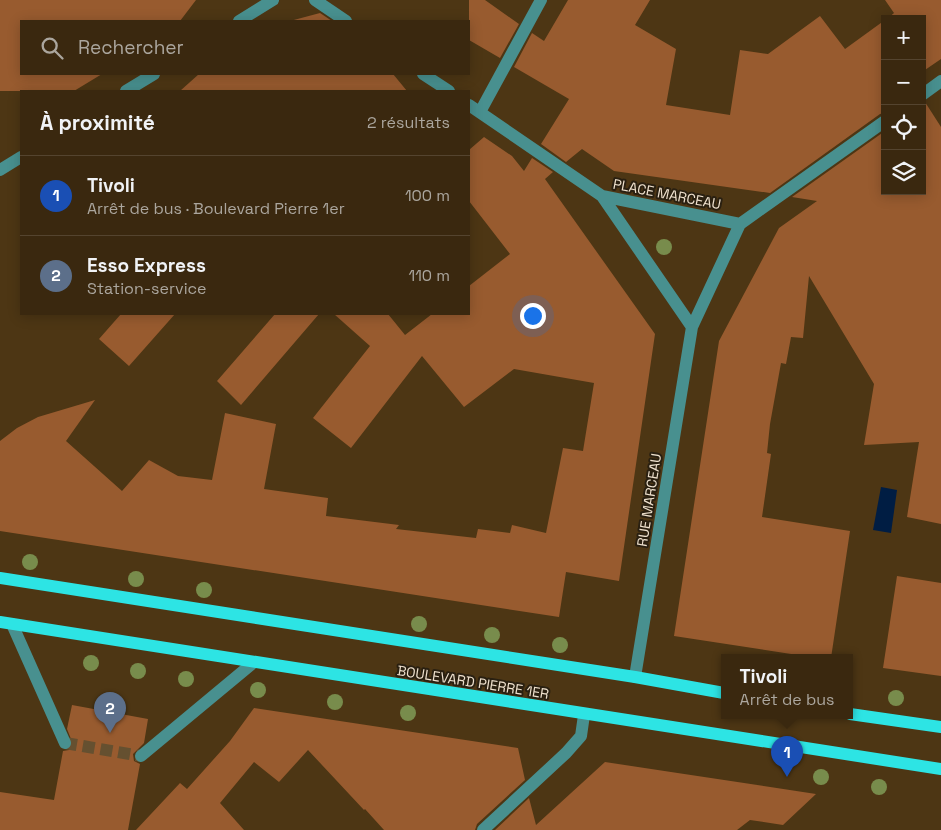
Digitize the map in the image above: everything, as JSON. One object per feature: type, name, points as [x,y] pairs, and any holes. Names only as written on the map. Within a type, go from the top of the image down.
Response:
[{"type":"main road","points":[[0,578],[635,677],[721,692]]},
{"type":"main road","name":"BOULEVARD PIERRE 1ER","points":[[6,623],[584,715],[941,769]]},
{"type":"main road","points":[[853,714],[941,727]]},
{"type":"street","points":[[241,20],[273,0]]},
{"type":"street","points":[[315,0],[345,20]]},
{"type":"street","points":[[541,0],[474,109],[602,196]]},
{"type":"street","points":[[128,90],[152,75]]},
{"type":"street","points":[[425,75],[447,90]]},
{"type":"street","points":[[926,92],[941,82]]},
{"type":"street","points":[[692,327],[740,224],[881,124]]},
{"type":"street","points":[[0,170],[20,158]]},
{"type":"street","name":"PLACE MARCEAU","points":[[602,196],[740,224]]},
{"type":"street","name":"PLACE MARCEAU","points":[[602,196],[692,327]]},
{"type":"street","name":"RUE MARCEAU","points":[[635,677],[692,327]]},
{"type":"street","points":[[6,623],[65,743]]},
{"type":"street","points":[[141,756],[254,662]]},
{"type":"street","points":[[483,830],[566,753],[581,736],[584,715]]},
{"type":"water","points":[[881,487],[897,490],[891,533],[873,530]]},
{"type":"building","points":[[0,0],[196,0],[181,20],[20,20],[20,75],[100,75],[76,90],[0,91]]},
{"type":"building","points":[[469,0],[485,0],[519,24],[500,58],[470,41]]},
{"type":"building","points":[[568,0],[650,0],[635,25],[676,49],[666,105],[730,115],[740,50],[768,54],[820,16],[845,49],[881,23],[881,114],[770,193],[614,171],[582,149],[566,162],[541,144],[569,99],[514,67],[532,33],[544,41]]},
{"type":"building","points":[[885,0],[941,0],[941,59],[926,69],[926,15],[892,15],[894,13]]},
{"type":"building","points":[[320,13],[330,20],[294,20]]},
{"type":"building","points":[[198,75],[394,75],[406,90],[181,90]]},
{"type":"building","points":[[926,104],[941,127],[941,524],[907,517],[919,442],[864,445],[874,384],[809,276],[803,338],[791,337],[786,364],[781,363],[770,424],[767,453],[771,454],[762,517],[850,531],[832,654],[791,654],[674,636],[719,341],[779,228],[817,201],[792,197],[881,134],[881,195],[926,195]]},
{"type":"building","points":[[484,137],[512,156],[524,171],[532,158],[553,172],[545,179],[655,334],[619,581],[566,572],[559,617],[0,531],[0,441],[17,428],[38,417],[95,400],[66,441],[122,491],[149,460],[178,476],[212,480],[225,413],[276,424],[264,489],[328,498],[326,516],[399,525],[396,529],[476,538],[478,529],[510,533],[512,525],[546,533],[563,448],[583,451],[594,383],[514,369],[464,407],[422,356],[351,448],[313,418],[370,346],[335,315],[389,315],[405,335],[431,315],[470,315],[470,285],[510,254],[470,202],[470,149]]},
{"type":"building","points":[[120,315],[174,315],[129,366],[99,339]]},
{"type":"building","points":[[274,315],[318,315],[241,405],[217,381]]},
{"type":"building","points":[[897,576],[941,583],[941,676],[883,668]]},
{"type":"building","points":[[72,705],[148,719],[144,743],[133,754],[134,761],[140,764],[128,830],[0,830],[0,792],[54,800],[63,751],[69,750],[73,744],[67,729]]},
{"type":"building","points":[[254,708],[518,748],[525,780],[477,824],[475,830],[384,830],[308,750],[279,782],[254,762],[220,803],[244,830],[136,830],[180,783],[187,789],[230,741]]},
{"type":"building","points":[[605,762],[816,794],[783,825],[750,820],[737,830],[495,830],[529,798],[536,825]]},
{"type":"tunnel","points":[[65,743],[141,756]]},
{"type":"place","name":"Esso Express","points":[[110,733]]},
{"type":"place","name":"Tivoli","points":[[787,777]]}]
